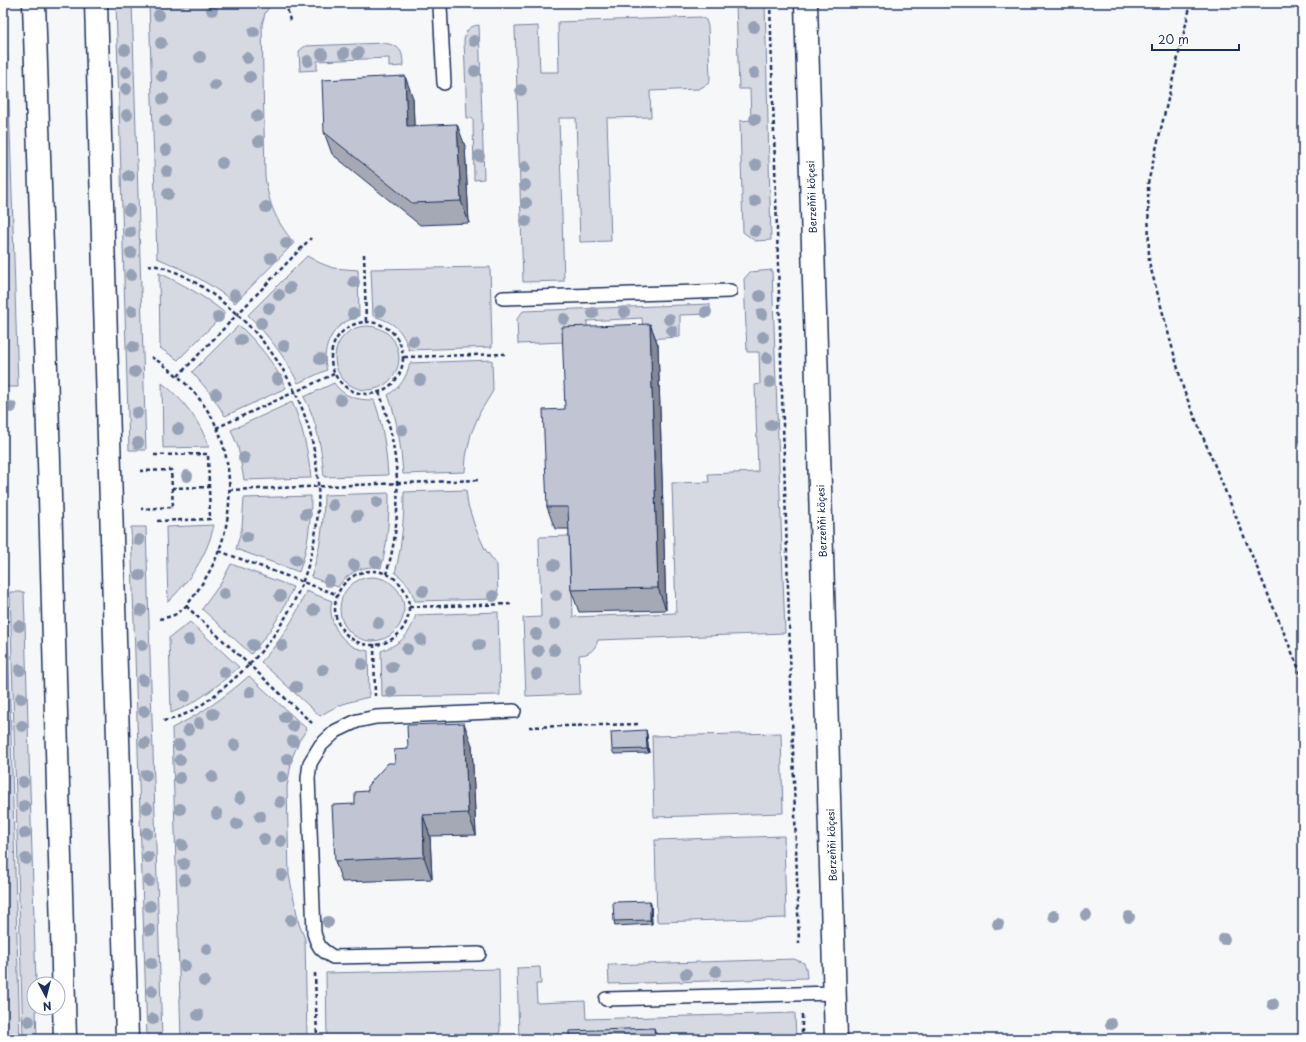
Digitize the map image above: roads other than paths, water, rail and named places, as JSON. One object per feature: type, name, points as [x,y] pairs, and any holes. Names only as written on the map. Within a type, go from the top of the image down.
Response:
[{"type":"main road","points":[[34,3],[49,461],[65,1039]]},
{"type":"main road","points":[[96,3],[128,1039]]},
{"type":"main road","name":"Berzeňňi köçesi","points":[[806,3],[836,1039]]},
{"type":"lane","points":[[440,6],[444,83]]},
{"type":"lane","points":[[503,298],[730,291]]},
{"type":"lane","points":[[479,954],[334,957],[321,949],[317,944],[314,933],[308,778],[310,763],[321,745],[328,738],[336,731],[357,721],[376,717],[514,711]]},
{"type":"lane","points":[[606,999],[835,993]]}]
